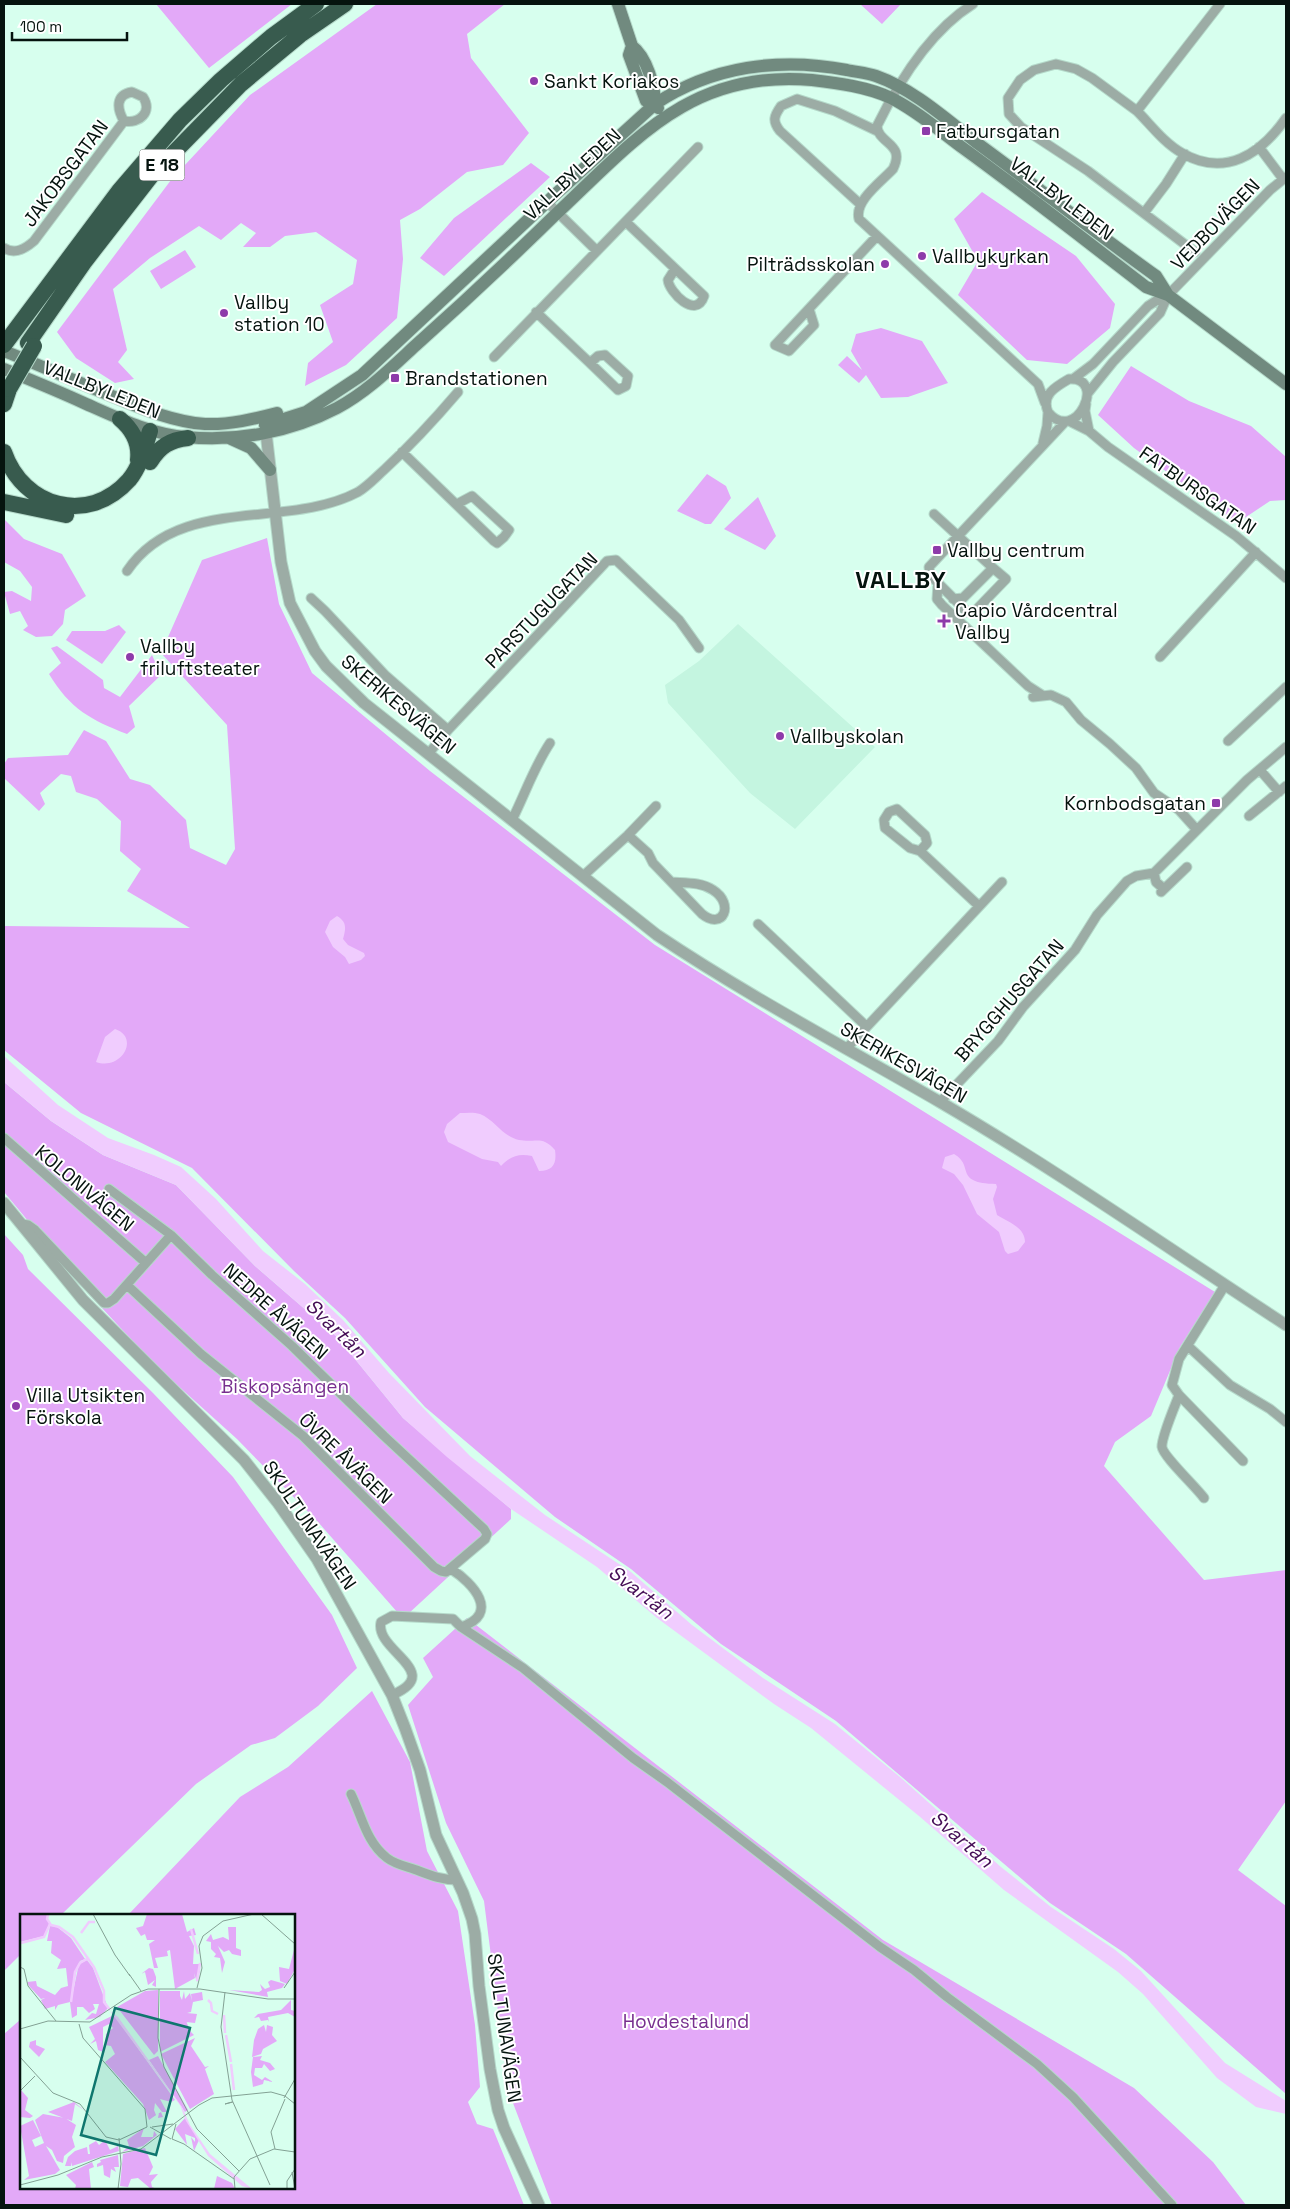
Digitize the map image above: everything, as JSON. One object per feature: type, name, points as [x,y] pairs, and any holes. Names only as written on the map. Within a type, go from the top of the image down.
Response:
[{"type":"highway","name":"E 18","points":[[7,340],[125,183],[180,120],[235,67],[316,4]]},
{"type":"highway","name":"E 18","points":[[5,390],[42,324],[84,262],[151,176],[241,84],[300,35],[345,4]]},
{"type":"highway","points":[[4,502],[70,516],[96,513],[114,505],[134,489],[146,472],[133,432],[120,419]]},
{"type":"highway","points":[[144,463],[155,430]]},
{"type":"highway","points":[[4,452],[10,467],[29,491],[54,503],[67,505],[92,503],[116,492],[144,463],[168,443],[188,438]]},
{"type":"main road","points":[[618,4],[632,46],[638,51],[651,82],[655,94],[655,104],[664,117]]},
{"type":"main road","points":[[632,46],[629,55],[646,101],[655,104]]},
{"type":"main road","name":"VALLBYLEDEN","points":[[4,369],[120,419],[188,438],[225,437],[264,425],[325,398],[362,375],[655,104],[676,92],[715,75],[765,64],[810,64],[832,67],[876,76],[899,88],[940,115],[1156,276],[1168,295]]},
{"type":"main road","name":"VALLBYLEDEN","points":[[4,351],[165,416],[204,424],[237,422],[264,425],[284,430],[337,408],[371,385],[630,144],[664,117],[683,105],[714,92],[759,81],[779,79],[838,83],[891,98],[993,170],[1146,287],[1168,295],[1286,384]]},
{"type":"main road","points":[[651,82],[661,89],[676,92]]},
{"type":"main road","points":[[145,409],[155,430],[162,424],[210,429],[234,426],[237,422]]},
{"type":"main road","points":[[225,437],[251,448],[270,470]]},
{"type":"street","points":[[877,131],[876,126],[891,98],[911,68],[942,29],[973,4]]},
{"type":"street","points":[[1137,110],[1220,4]]},
{"type":"street","points":[[1195,252],[1088,171],[1021,127],[1009,114],[1008,98],[1020,80],[1034,70],[1056,64],[1076,69],[1137,110],[1161,136],[1185,154],[1209,164],[1231,163],[1246,157],[1278,130],[1286,118]]},
{"type":"street","points":[[860,204],[774,124],[774,119],[781,106],[797,99],[835,111],[877,131],[894,149],[897,157],[896,164],[860,204],[857,211],[859,219],[1038,384],[1048,412],[1043,444]]},
{"type":"street","name":"JAKOBSGATAN","points":[[4,248],[15,252],[34,241],[124,121]]},
{"type":"street","points":[[494,357],[698,147]]},
{"type":"street","points":[[1259,147],[1285,178]]},
{"type":"street","points":[[1144,213],[1166,184],[1185,154]]},
{"type":"street","name":"VEDBOVÄGEN","points":[[1168,295],[1285,178]]},
{"type":"street","points":[[547,202],[597,250]]},
{"type":"street","points":[[626,222],[675,269]]},
{"type":"street","points":[[809,309],[814,325],[798,344],[789,351],[775,346],[781,338],[877,236]]},
{"type":"street","points":[[1045,403],[1049,393],[1061,384],[1073,379],[1100,358],[1148,306],[1168,295]]},
{"type":"street","points":[[934,514],[958,535],[993,568],[1006,579],[976,610],[967,612],[930,575],[929,567],[958,535],[1043,444],[1080,412],[1088,396],[1114,362],[1160,313],[1168,295]]},
{"type":"street","points":[[536,312],[590,363]]},
{"type":"street","points":[[1073,379],[1085,385],[1088,396],[1085,412],[1089,431]]},
{"type":"street","points":[[1038,384],[1061,384]]},
{"type":"street","points":[[127,571],[138,555],[157,541],[196,523],[309,507],[346,497],[360,491],[402,452],[458,392]]},
{"type":"street","points":[[1048,412],[1056,421],[1067,422]]},
{"type":"street","name":"FATBURSGATAN","points":[[1067,422],[1089,431],[1108,447],[1256,552],[1286,578]]},
{"type":"street","name":"SKERIKESVÄGEN","points":[[264,425],[281,562],[290,603],[315,651],[326,666],[364,703],[657,935],[691,958],[940,1102],[1286,1325]]},
{"type":"street","points":[[402,452],[494,541],[497,543],[504,538],[509,530],[472,496],[457,504]]},
{"type":"street","points":[[1160,657],[1256,552]]},
{"type":"street","name":"PARSTUGUGATAN","points":[[428,753],[607,561],[616,560],[679,620],[699,648]]},
{"type":"street","points":[[953,599],[963,598],[993,568]]},
{"type":"street","points":[[938,583],[937,598],[942,605],[1038,696],[1051,695],[1066,702],[1080,720],[1136,768],[1154,793],[1179,810],[1197,830]]},
{"type":"street","points":[[311,598],[386,676],[448,730]]},
{"type":"street","points":[[1228,741],[1286,687]]},
{"type":"street","points":[[512,820],[529,786],[536,763],[550,743]]},
{"type":"street","points":[[1187,867],[1162,890],[1156,882],[1154,873],[1286,747]]},
{"type":"street","points":[[1249,816],[1282,789],[1260,770]]},
{"type":"street","points":[[583,876],[628,835],[656,806]]},
{"type":"street","points":[[920,851],[927,843],[925,835],[897,809],[889,812],[884,820],[885,828],[910,848],[920,851],[979,906]]},
{"type":"street","points":[[628,835],[648,853],[653,863],[672,882],[708,918],[716,919],[724,914],[726,909],[725,903],[713,890],[699,884],[672,882]]},
{"type":"street","name":"BRYGGHUSGATAN","points":[[940,1102],[998,1041],[1023,1007],[1075,950],[1097,915],[1127,881],[1136,876],[1154,873]]},
{"type":"street","points":[[846,1049],[1002,882]]},
{"type":"street","points":[[758,924],[866,1026]]},
{"type":"street","name":"KOLONIVÄGEN","points":[[4,1138],[146,1262]]},
{"type":"street","name":"NEDRE ÅVÄGEN","points":[[108,1189],[172,1236],[212,1275],[292,1346],[384,1436],[484,1529],[487,1534],[485,1539],[451,1569]]},
{"type":"street","name":"SKULTUNAVÄGEN","points":[[4,1203],[37,1246],[83,1300],[244,1460],[259,1478],[317,1559],[392,1695],[418,1763],[436,1835],[468,1904],[475,1934],[479,1986],[490,2069],[498,2110],[504,2128],[539,2205]]},
{"type":"street","points":[[22,1224],[28,1225],[35,1230],[104,1303],[114,1299],[146,1262],[172,1236]]},
{"type":"street","name":"ÖVRE ÅVÄGEN","points":[[127,1285],[201,1354],[303,1436],[434,1567],[441,1571],[451,1569],[469,1581],[476,1590],[480,1607],[478,1619],[474,1623],[461,1627]]},
{"type":"street","points":[[1225,1286],[1179,1359],[1172,1385],[1179,1395],[1243,1462]]},
{"type":"street","points":[[1188,1346],[1230,1385],[1270,1409],[1286,1422]]},
{"type":"street","points":[[1179,1395],[1162,1450],[1192,1482],[1204,1498]]},
{"type":"street","points":[[392,1695],[410,1684],[412,1674],[406,1663],[380,1632],[381,1622],[384,1618],[392,1616],[452,1619],[523,1668],[633,1758],[667,1782],[880,1947],[914,1970],[1037,2064],[1073,2097],[1172,2205]]},
{"type":"street","points":[[351,1794],[368,1834],[386,1858],[437,1878],[457,1880]]},
{"type":"shaded area","name":"Vallbyskolan","points":[[738,624],[875,747],[795,829],[750,793],[668,703],[665,685],[699,661]]},
{"type":"green space","points":[[156,4],[292,4],[209,68]]},
{"type":"green space","points":[[377,4],[505,4],[467,34],[471,58],[529,133],[503,165],[467,172],[420,209],[400,220],[403,259],[397,318],[346,365],[305,386],[308,363],[333,342],[320,305],[353,284],[357,260],[316,232],[285,236],[270,247],[243,247],[256,233],[241,223],[221,240],[199,226],[150,258],[113,289],[127,350],[118,362],[134,379],[115,383],[76,358],[57,332],[171,180],[250,95]]},
{"type":"green space","points":[[860,4],[901,4],[882,24]]},
{"type":"green space","points":[[531,163],[550,177],[444,276],[420,258],[454,218]]},
{"type":"green space","points":[[982,192],[1076,256],[1115,304],[1110,328],[1067,364],[1027,360],[958,295],[978,261],[954,219]]},
{"type":"green space","points":[[185,250],[196,267],[161,289],[150,271]]},
{"type":"green space","points":[[881,328],[922,341],[948,383],[908,397],[881,398],[866,375],[859,383],[838,365],[847,356],[862,370],[851,351],[856,334]]},
{"type":"green space","points":[[1131,366],[1189,401],[1251,426],[1286,457],[1286,500],[1270,501],[1237,523],[1134,448],[1098,415]]},
{"type":"green space","points":[[707,474],[726,486],[731,498],[711,524],[705,524],[677,511]]},
{"type":"green space","points":[[758,497],[776,536],[765,550],[724,529]]},
{"type":"green space","points":[[4,519],[24,539],[62,554],[86,596],[65,610],[63,624],[52,636],[36,637],[23,630],[28,626],[20,611],[10,614],[4,592],[12,591],[31,601],[32,587],[20,571],[4,562]]},
{"type":"green space","points":[[267,538],[279,604],[312,673],[430,771],[655,945],[1215,1292],[1180,1347],[1151,1416],[1115,1442],[1104,1466],[1204,1580],[1286,1570],[1286,1801],[1238,1870],[1286,1906],[1286,2094],[1126,1954],[1050,1903],[836,1721],[721,1644],[631,1569],[555,1517],[425,1407],[345,1318],[294,1271],[192,1168],[81,1113],[4,1050],[4,926],[190,928],[127,891],[141,869],[120,851],[121,821],[97,799],[76,792],[71,776],[61,774],[40,793],[45,804],[39,811],[4,778],[4,764],[8,758],[68,755],[84,730],[106,741],[130,779],[150,785],[186,820],[190,848],[226,865],[235,849],[227,725],[161,653],[202,560]]},
{"type":"green space","points":[[119,625],[126,632],[102,664],[66,640],[72,631],[105,631]]},
{"type":"green space","points":[[57,646],[103,680],[104,688],[120,697],[152,655],[161,675],[129,706],[135,727],[127,734],[103,724],[73,705],[49,674],[61,663],[51,648]]},
{"type":"green space","name":"Biskopsängen","points":[[4,1082],[51,1121],[103,1155],[176,1185],[255,1266],[337,1337],[403,1418],[511,1509],[511,1519],[408,1614],[398,1613],[318,1522],[237,1439],[155,1365],[62,1265],[4,1192]]},
{"type":"green space","points":[[4,1234],[23,1255],[28,1269],[153,1393],[233,1477],[332,1615],[357,1668],[318,1706],[275,1738],[251,1745],[196,1784],[62,1914],[20,1914],[20,1955],[4,1971]]},
{"type":"green space","name":"Hovdestalund","points":[[467,1618],[883,1940],[1134,2088],[1213,2162],[1246,2205],[552,2205],[508,2090],[484,1901],[446,1823],[408,1705],[433,1677],[423,1658]]},
{"type":"green space","points":[[372,1691],[410,1762],[427,1851],[458,1911],[475,2025],[480,2087],[468,2102],[477,2124],[493,2129],[524,2205],[4,2205],[4,2034],[20,2020],[20,2189],[295,2189],[295,1914],[129,1914],[240,1797],[288,1767]]},
{"type":"water","points":[[337,916],[343,921],[345,926],[343,939],[348,945],[364,953],[365,956],[361,960],[349,964],[345,957],[333,947],[325,932],[330,921]]},
{"type":"water","points":[[115,1029],[122,1033],[126,1039],[125,1052],[113,1062],[96,1062],[105,1037]]},
{"type":"water","name":"Svartån","points":[[4,1056],[58,1105],[108,1138],[181,1167],[216,1199],[263,1251],[305,1284],[343,1320],[389,1373],[470,1456],[545,1515],[631,1572],[692,1625],[763,1678],[835,1724],[900,1777],[1001,1867],[1051,1907],[1114,1949],[1141,1971],[1225,2063],[1286,2101],[1286,2114],[1256,2107],[1217,2078],[1143,1994],[1118,1972],[1004,1890],[919,1816],[811,1728],[774,1704],[657,1618],[597,1567],[511,1509],[447,1457],[403,1418],[337,1337],[255,1266],[176,1185],[103,1155],[51,1121],[4,1082]]},
{"type":"water","points":[[460,1113],[480,1114],[513,1138],[525,1141],[539,1140],[550,1145],[555,1150],[555,1163],[548,1170],[539,1171],[532,1156],[523,1155],[511,1158],[501,1166],[498,1162],[482,1159],[448,1142],[444,1132],[447,1124]]},
{"type":"water","points":[[954,1154],[960,1159],[969,1177],[974,1181],[996,1184],[997,1187],[993,1199],[997,1215],[1019,1229],[1024,1237],[1025,1242],[1018,1251],[1008,1254],[1005,1251],[999,1232],[977,1214],[963,1185],[954,1174],[942,1168],[945,1157]]},
{"type":"place","name":"Sankt Koriakos","points":[[534,81]]},
{"type":"place","name":"Fatbursgatan","points":[[926,131]]},
{"type":"place","name":"Vallbykyrkan","points":[[922,256]]},
{"type":"place","name":"Pilträdsskolan","points":[[885,264]]},
{"type":"place","name":"Vallby station 10","points":[[224,313]]},
{"type":"place","name":"Brandstationen","points":[[395,378]]},
{"type":"place","name":"Vallby centrum","points":[[937,550]]},
{"type":"place","name":"Capio Vårdcentral Vallby","points":[[944,621]]},
{"type":"place","name":"Vallby friluftsteater","points":[[130,657]]},
{"type":"place","name":"Vallbyskolan","points":[[780,736]]},
{"type":"place","name":"Kornbodsgatan","points":[[1216,803]]},
{"type":"place","name":"Villa Utsikten Förskola","points":[[16,1406]]},
{"type":"district","name":"VALLBY","points":[[901,580]]}]
